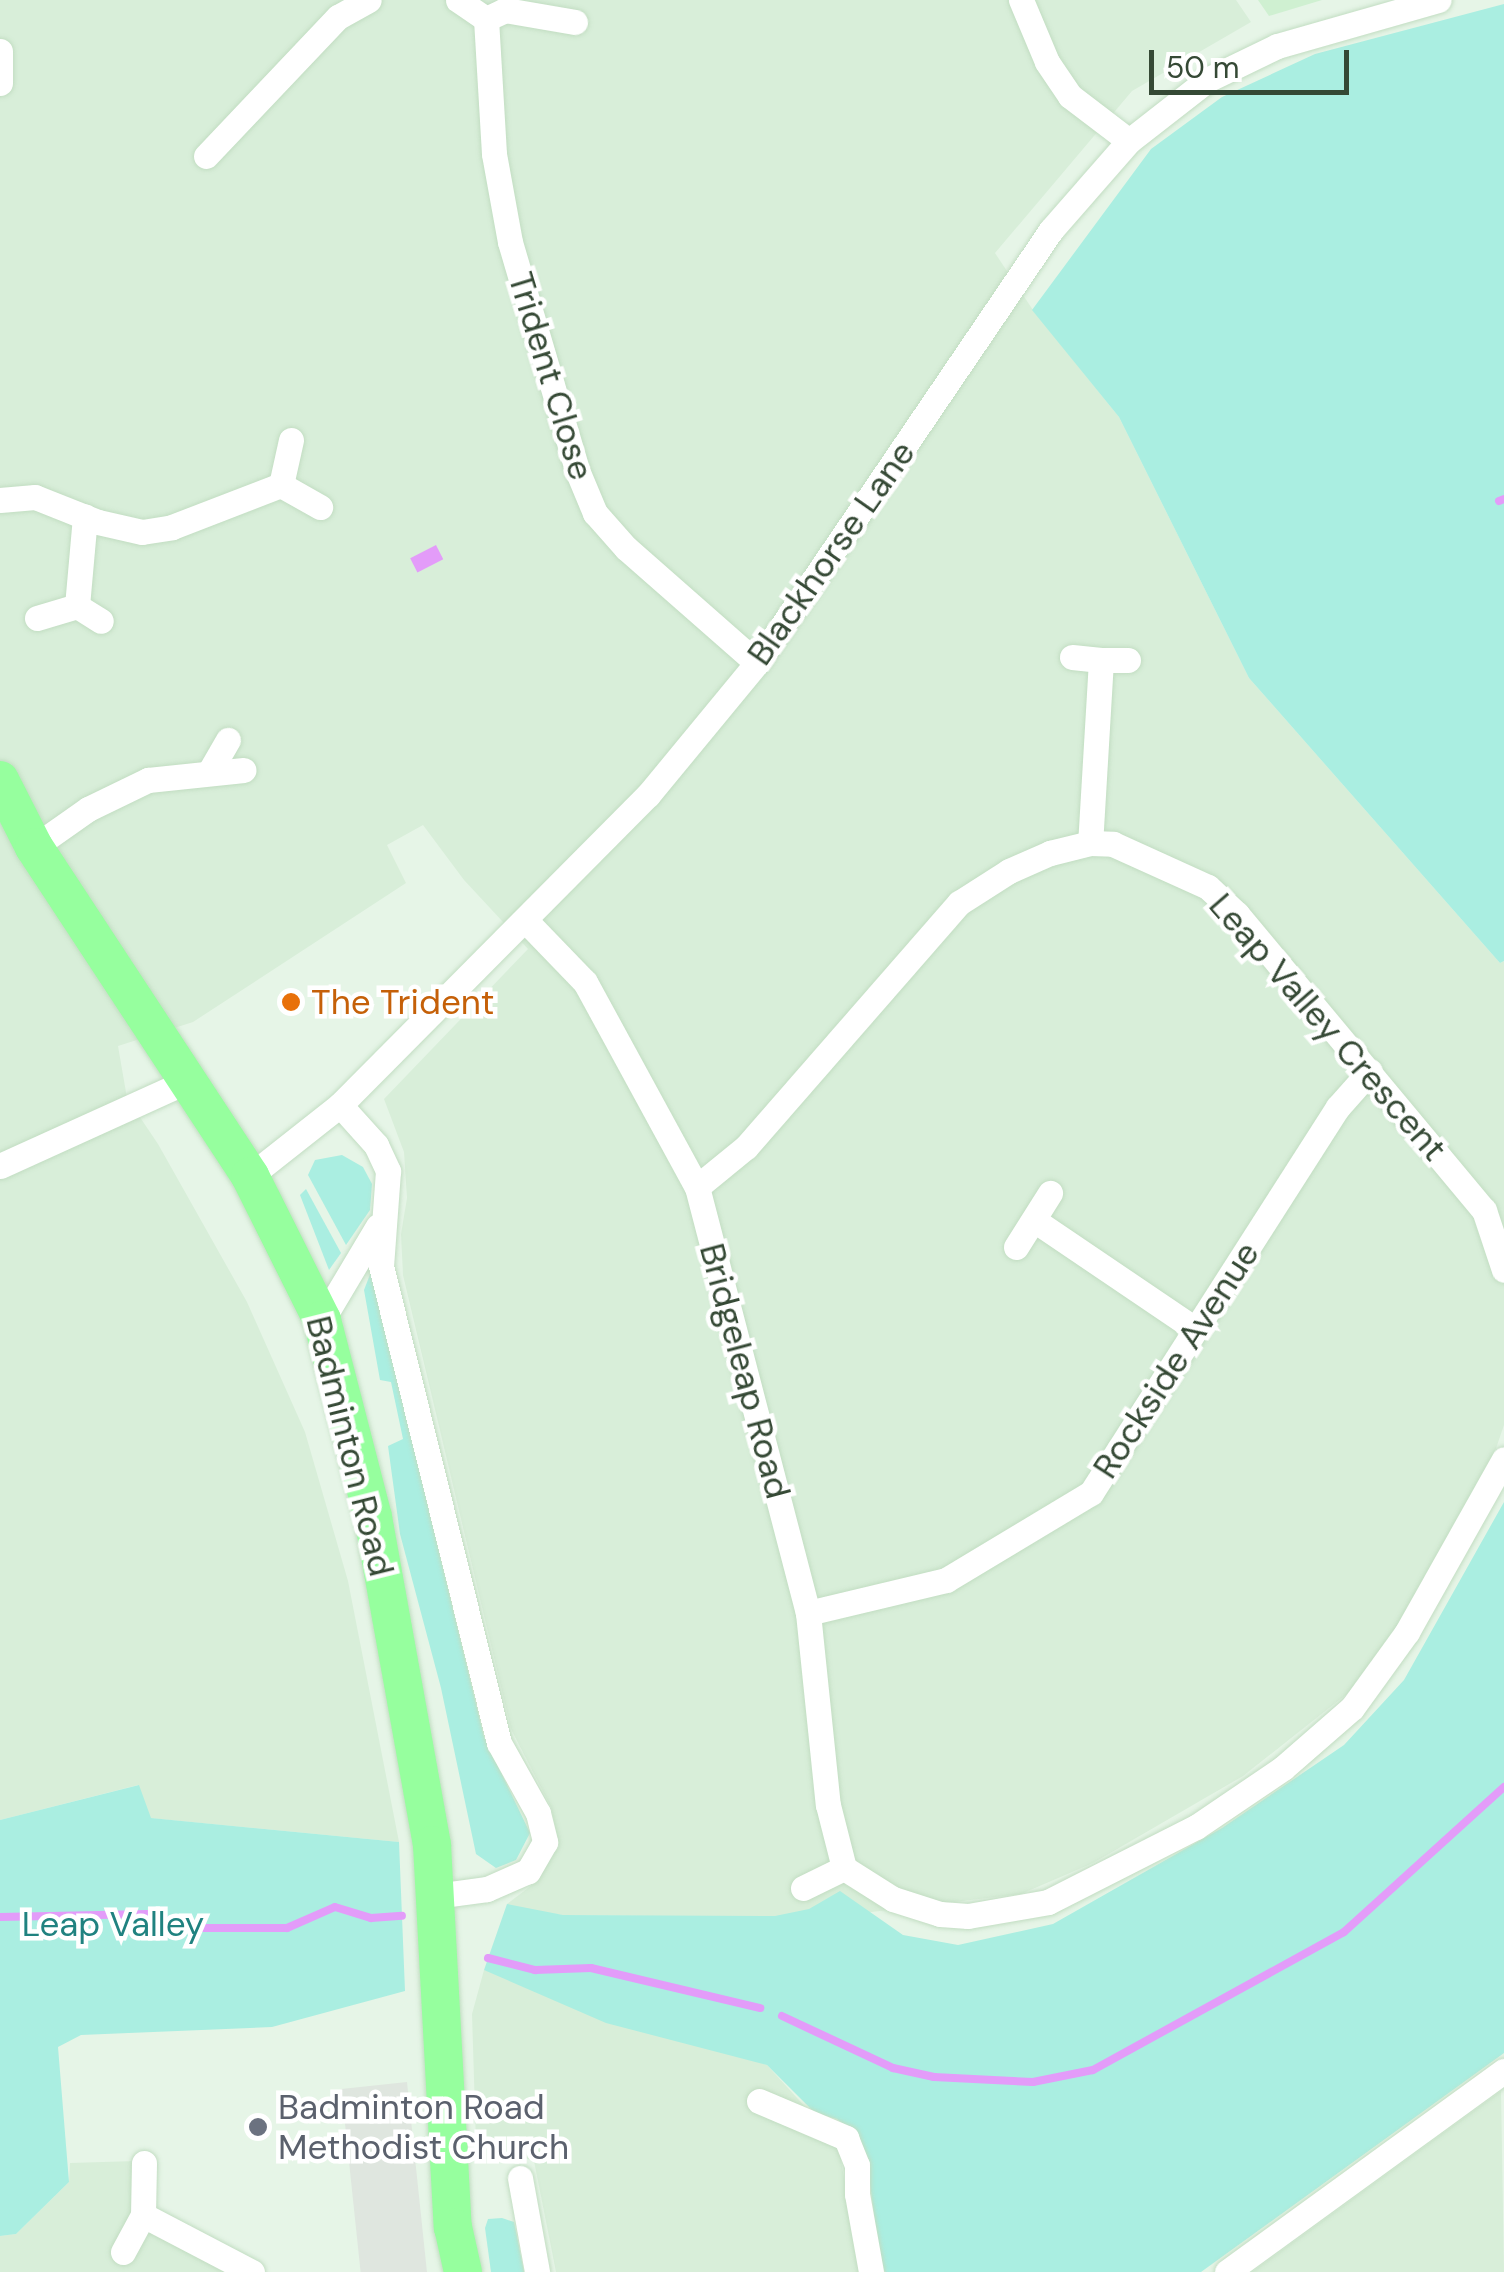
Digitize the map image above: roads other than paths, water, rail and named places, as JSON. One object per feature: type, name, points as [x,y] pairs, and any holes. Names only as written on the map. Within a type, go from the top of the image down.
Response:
[{"type":"main road","name":"Badminton Road","points":[[0,780],[34,846],[250,1176],[322,1320],[373,1518],[421,1771],[436,1896],[454,2228],[463,2272]]},
{"type":"street","points":[[206,156],[338,17],[369,0]]},
{"type":"street","points":[[458,0],[486,19],[505,10],[575,22]]},
{"type":"street","name":"Blackhorse Lane","points":[[250,1176],[340,1105],[648,795],[757,663],[1051,230],[1129,142],[1206,80],[1277,46],[1439,0]]},
{"type":"street","points":[[1032,4],[1048,62],[1070,96],[1129,142]]},
{"type":"street","name":"Trident Close","points":[[486,19],[494,154],[510,242],[584,484],[596,512],[626,548],[757,663]]},
{"type":"street","points":[[0,51],[0,83]]},
{"type":"street","points":[[281,486],[291,440]]},
{"type":"street","points":[[281,486],[320,508]]},
{"type":"street","points":[[0,500],[36,498],[142,532],[172,527],[281,486]]},
{"type":"street","points":[[77,606],[85,516]]},
{"type":"street","points":[[37,618],[77,606],[102,622]]},
{"type":"street","points":[[1072,657],[1128,660]]},
{"type":"street","points":[[697,1187],[746,1147],[959,903],[1008,870],[1090,843],[1101,660]]},
{"type":"street","points":[[210,771],[228,740]]},
{"type":"street","points":[[34,846],[88,809],[148,780],[242,770]]},
{"type":"street","name":"Leap Valley Crescent","points":[[1090,843],[1113,844],[1208,886],[1370,1071],[1484,1210],[1504,1270]]},
{"type":"street","name":"Bridgeleap Road","points":[[526,922],[584,982],[697,1187],[808,1613],[828,1805],[844,1868]]},
{"type":"street","name":"Rockside Avenue","points":[[808,1613],[946,1580],[1092,1493],[1338,1107],[1370,1071]]},
{"type":"street","points":[[0,1166],[185,1082]]},
{"type":"street","name":"Badminton Road","points":[[340,1105],[376,1144],[388,1171],[380,1266],[500,1743],[538,1814],[545,1842],[528,1871],[488,1888],[436,1896]]},
{"type":"street","points":[[1016,1247],[1050,1193]]},
{"type":"street","points":[[322,1320],[384,1217]]},
{"type":"street","points":[[1034,1220],[1196,1330]]},
{"type":"street","points":[[803,1888],[844,1868],[893,1899],[940,1914],[968,1916],[1048,1902],[1196,1827],[1283,1768],[1352,1708],[1407,1632],[1504,1459]]},
{"type":"street","points":[[1227,2272],[1504,2070]]},
{"type":"street","points":[[759,2101],[846,2138],[857,2165],[857,2194],[871,2272]]},
{"type":"street","points":[[123,2252],[143,2215],[144,2162]]},
{"type":"street","points":[[520,2178],[537,2272]]},
{"type":"street","points":[[143,2215],[252,2272]]},
{"type":"waterway","points":[[1499,501],[1504,499]]},
{"type":"waterway","points":[[782,2016],[893,2068],[934,2077],[1033,2082],[1093,2070],[1344,1932],[1504,1787]]},
{"type":"waterway","points":[[0,1917],[148,1914],[193,1928],[287,1928],[335,1907],[371,1918],[402,1916]]},
{"type":"waterway","points":[[488,1958],[535,1970],[591,1968],[760,2008]]},
{"type":"place","name":"The Trident","points":[[291,1002]]},
{"type":"place","name":"Badminton Road Methodist Church","points":[[258,2127]]},
{"type":"park label","name":"Leap Valley","points":[[113,1924]]}]
